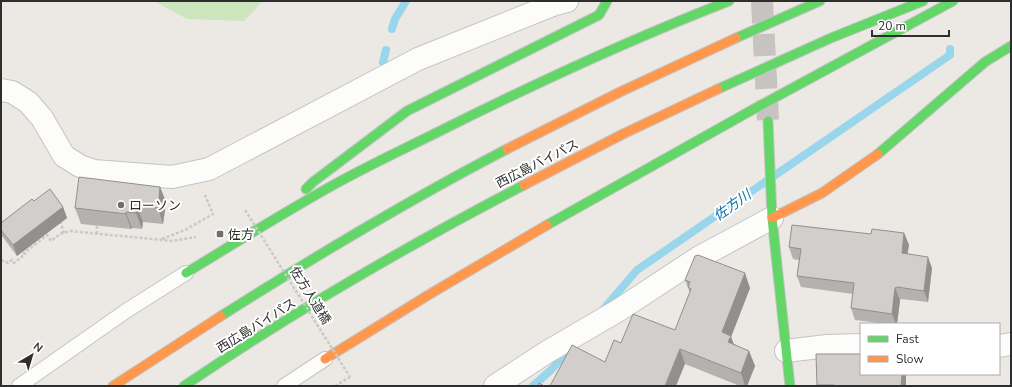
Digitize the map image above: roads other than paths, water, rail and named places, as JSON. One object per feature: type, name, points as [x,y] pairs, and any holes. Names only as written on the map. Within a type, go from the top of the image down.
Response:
[{"type":"main road","points":[[278,216],[313,182],[407,111],[599,15],[607,1]]},
{"type":"main road","points":[[186,273],[278,216],[387,157],[543,80],[623,44],[728,1]]},
{"type":"main road","name":"西広島バイパス","points":[[113,386],[194,332],[294,270],[396,209],[500,152],[620,92],[713,48],[820,1]]},
{"type":"main road","name":"西広島バイパス","points":[[184,386],[277,326],[375,266],[474,210],[575,157],[761,69],[923,1]]},
{"type":"main road","points":[[325,359],[386,320],[509,246],[635,175],[953,1]]},
{"type":"main road","points":[[772,218],[822,192],[864,165],[980,67],[1011,46]]},
{"type":"main road","points":[[768,121],[772,218],[790,386]]},
{"type":"street","points":[[1,90],[12,92],[28,102],[42,118],[64,156],[80,166],[94,171],[172,177],[209,169],[418,59],[558,2]]},
{"type":"street","points":[[495,386],[547,352],[619,310],[698,258],[772,218]]},
{"type":"street","points":[[1000,346],[1011,344]]},
{"type":"street","points":[[786,351],[827,346],[860,345]]},
{"type":"lane","points":[[19,386],[126,310],[186,273]]},
{"type":"lane","points":[[284,386],[325,359]]},
{"type":"waterway","points":[[392,29],[395,19],[406,1]]},
{"type":"waterway","name":"佐方川","points":[[601,312],[637,270],[950,55],[950,49]]},
{"type":"waterway","points":[[383,62],[386,50]]},
{"type":"waterway","name":"佐方川","points":[[533,386],[552,369],[571,347]]},
{"type":"tunnel","points":[[762,1],[768,120]]},
{"type":"place","name":"ローソン","points":[[121,205]]},
{"type":"place","name":"佐方","points":[[220,234]]}]
